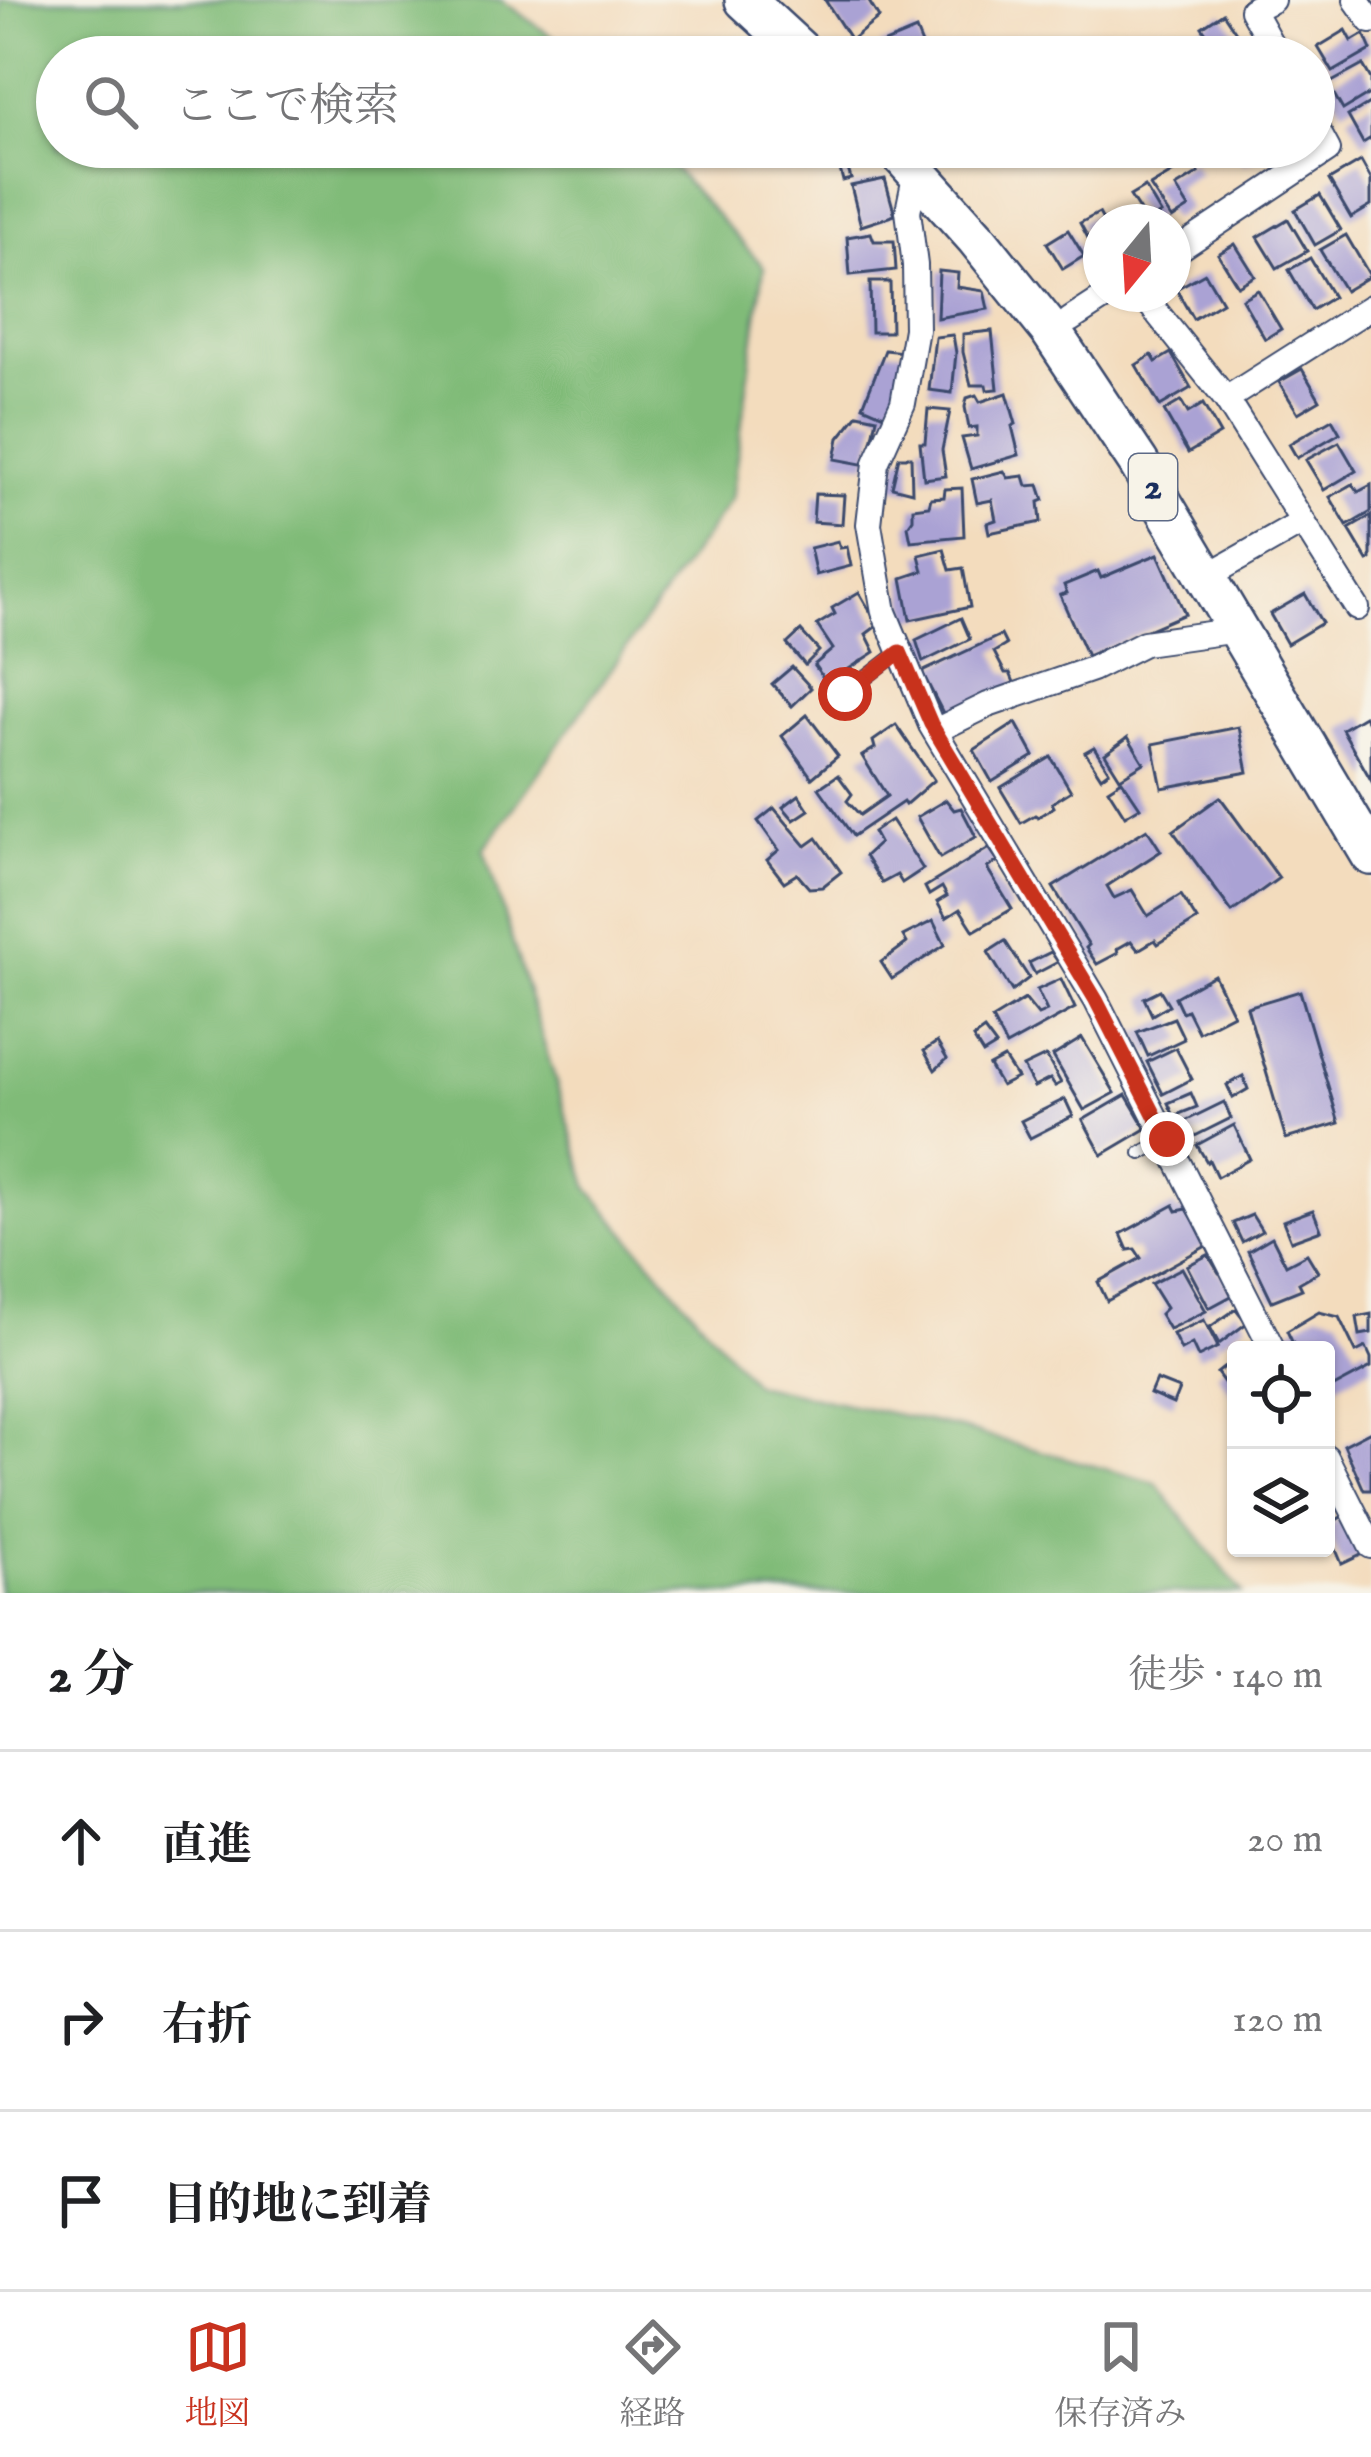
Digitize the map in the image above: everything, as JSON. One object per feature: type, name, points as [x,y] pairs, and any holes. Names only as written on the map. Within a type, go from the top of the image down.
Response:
[{"type":"highway","points":[[745,0],[784,36]]},
{"type":"highway","name":"2","points":[[912,168],[1050,330],[1138,462],[1371,855]]},
{"type":"street","points":[[1266,36],[1252,10],[1272,0]]},
{"type":"street","points":[[1356,0],[1371,21]]},
{"type":"street","points":[[905,168],[916,329],[903,403],[876,463],[869,524],[884,612],[935,731],[1096,1000],[1268,1341]]},
{"type":"street","points":[[1191,241],[1301,168]]},
{"type":"street","points":[[1226,399],[1371,307]]},
{"type":"street","points":[[1070,320],[1083,312]]},
{"type":"street","points":[[1156,312],[1226,399],[1286,494],[1297,513],[1309,532],[1321,551],[1333,570],[1345,589],[1357,608],[1346,591],[1336,574],[1303,522],[1226,399]]},
{"type":"street","points":[[1205,577],[1303,522]]},
{"type":"street","points":[[935,731],[988,705],[1092,670],[1144,643],[1237,630]]},
{"type":"street","points":[[1335,1474],[1371,1546]]},
{"type":"lane","points":[[845,694],[900,652]]},
{"type":"lane","points":[[1142,1153],[1167,1139]]},
{"type":"green space","points":[[0,0],[501,0],[551,36],[36,36],[36,168],[673,168],[764,267],[731,499],[484,850],[589,1189],[754,1384],[950,1426],[1156,1483],[1242,1593],[0,1593]]},
{"type":"building","points":[[825,0],[868,0],[879,18],[856,36],[848,36]]},
{"type":"building","points":[[1223,13],[1238,36],[1208,36],[1202,27]]},
{"type":"building","points":[[1346,30],[1352,41],[1364,34],[1371,50],[1335,71],[1335,37]]},
{"type":"building","points":[[1363,65],[1371,79],[1371,93],[1343,110],[1335,96],[1335,80]]},
{"type":"building","points":[[1371,102],[1371,138],[1363,143],[1348,116]]},
{"type":"building","points":[[1361,161],[1371,179],[1371,206],[1351,218],[1329,180]]},
{"type":"building","points":[[840,168],[850,168],[851,179],[843,181]]},
{"type":"building","points":[[1180,168],[1196,168],[1199,173],[1176,187],[1187,204],[1162,204],[1150,186]]},
{"type":"building","points":[[885,179],[895,215],[861,226],[851,186]]},
{"type":"building","points":[[1145,187],[1155,204],[1135,204],[1130,196]]},
{"type":"building","points":[[1320,195],[1341,230],[1315,245],[1295,210]]},
{"type":"building","points":[[1288,219],[1307,251],[1277,268],[1258,237]]},
{"type":"building","points":[[1068,230],[1083,257],[1063,269],[1047,243]]},
{"type":"building","points":[[871,233],[874,241],[894,241],[896,270],[850,275],[847,237]]},
{"type":"building","points":[[1346,235],[1370,276],[1345,291],[1320,250]]},
{"type":"building","points":[[1235,244],[1255,276],[1238,286],[1218,254]]},
{"type":"building","points":[[1310,258],[1333,297],[1312,310],[1289,270]]},
{"type":"building","points":[[939,271],[958,273],[957,287],[984,291],[988,309],[937,318]]},
{"type":"building","points":[[1205,273],[1222,302],[1193,319],[1189,312],[1191,281]]},
{"type":"building","points":[[870,282],[890,282],[891,332],[871,332]]},
{"type":"building","points":[[1258,290],[1281,329],[1265,339],[1242,299]]},
{"type":"building","points":[[992,331],[998,389],[987,390],[986,385],[971,385],[963,334]]},
{"type":"building","points":[[953,335],[952,393],[929,390],[935,337]]},
{"type":"building","points":[[885,350],[904,352],[901,380],[886,416],[863,406]]},
{"type":"building","points":[[1171,353],[1191,388],[1160,406],[1136,365],[1152,355],[1156,362]]},
{"type":"building","points":[[1302,369],[1320,400],[1298,413],[1279,382]]},
{"type":"building","points":[[1007,393],[1019,455],[971,469],[962,438],[977,436],[977,427],[969,428],[967,398],[976,395],[980,402]]},
{"type":"building","points":[[1181,401],[1188,413],[1203,404],[1220,434],[1188,453],[1164,411]]},
{"type":"building","points":[[928,409],[950,411],[942,450],[946,476],[924,479],[920,443],[925,443]]},
{"type":"building","points":[[858,414],[877,418],[867,465],[835,459],[839,438]]},
{"type":"building","points":[[1332,419],[1340,433],[1297,458],[1289,444]]},
{"type":"building","points":[[1339,442],[1356,471],[1324,490],[1306,460]]},
{"type":"building","points":[[899,457],[911,457],[912,492],[892,487]]},
{"type":"building","points":[[1004,471],[1008,478],[1024,476],[1027,486],[1039,485],[1044,500],[1039,502],[1041,522],[989,533],[987,523],[996,520],[992,500],[977,503],[972,479]]},
{"type":"building","points":[[1353,484],[1358,492],[1371,485],[1371,512],[1347,526],[1330,497]]},
{"type":"building","points":[[962,488],[964,536],[911,541],[908,526],[913,508],[929,506],[931,498],[944,497],[945,489]]},
{"type":"building","points":[[815,494],[844,495],[842,524],[813,522]]},
{"type":"building","points":[[1371,516],[1371,559],[1368,561],[1349,529]]},
{"type":"building","points":[[838,541],[840,548],[847,547],[851,566],[816,575],[810,548]]},
{"type":"building","points":[[944,549],[950,570],[963,568],[970,607],[910,620],[902,578],[923,571],[919,555]]},
{"type":"building","points":[[1158,554],[1185,614],[1087,656],[1060,595],[1067,593],[1064,585],[1098,571],[1101,578]]},
{"type":"building","points":[[859,592],[878,625],[866,634],[875,652],[827,683],[814,665],[833,649],[817,625],[835,614],[832,608]]},
{"type":"building","points":[[1305,594],[1322,623],[1287,644],[1270,614]]},
{"type":"building","points":[[961,618],[970,639],[923,662],[916,640]]},
{"type":"building","points":[[801,631],[819,651],[805,665],[787,644]]},
{"type":"building","points":[[1001,635],[1006,645],[994,652],[1016,687],[946,719],[922,672]]},
{"type":"building","points":[[792,667],[811,688],[792,706],[772,684]]},
{"type":"building","points":[[807,715],[838,756],[812,778],[782,736]]},
{"type":"building","points":[[1364,716],[1371,727],[1371,780],[1342,729]]},
{"type":"building","points":[[1016,723],[1034,756],[992,782],[974,750]]},
{"type":"building","points":[[896,725],[934,780],[905,805],[903,802],[853,836],[819,788],[838,775],[852,794],[847,801],[860,815],[887,796],[862,756],[875,748],[873,741]]},
{"type":"building","points":[[1239,727],[1248,772],[1162,788],[1153,744]]},
{"type":"building","points":[[1128,737],[1144,763],[1120,778],[1105,754]]},
{"type":"building","points":[[1094,747],[1109,771],[1101,777],[1085,752]]},
{"type":"building","points":[[1051,757],[1071,791],[1052,803],[1054,807],[1021,823],[1000,788]]},
{"type":"building","points":[[1122,780],[1140,807],[1125,816],[1108,789]]},
{"type":"building","points":[[799,795],[809,810],[794,820],[783,807]]},
{"type":"building","points":[[1220,797],[1279,878],[1232,912],[1173,831]]},
{"type":"building","points":[[946,800],[954,810],[961,808],[976,837],[940,858],[917,817]]},
{"type":"building","points":[[774,808],[806,846],[817,838],[841,872],[822,887],[809,888],[797,874],[784,882],[767,860],[779,850],[758,821]]},
{"type":"building","points":[[891,820],[923,869],[902,883],[897,875],[882,883],[865,856],[879,843],[873,832]]},
{"type":"building","points":[[1147,829],[1161,851],[1107,886],[1114,898],[1132,890],[1148,916],[1181,895],[1197,920],[1158,944],[1155,940],[1138,950],[1131,941],[1097,964],[1053,887]]},
{"type":"building","points":[[989,848],[998,861],[987,868],[1012,909],[974,931],[960,909],[946,918],[937,902],[947,896],[942,887],[929,895],[925,887]]},
{"type":"building","points":[[933,921],[945,945],[892,979],[881,962],[907,943],[903,936]]},
{"type":"building","points":[[1005,941],[1029,978],[1012,991],[988,952]]},
{"type":"building","points":[[1051,952],[1058,962],[1035,974],[1029,963]]},
{"type":"building","points":[[1214,975],[1233,1014],[1198,1032],[1175,997]]},
{"type":"building","points":[[1061,979],[1075,1008],[1006,1046],[992,1019],[1025,999],[1038,1015],[1047,1011],[1037,990]]},
{"type":"building","points":[[1160,990],[1169,1005],[1152,1015],[1144,998]]},
{"type":"building","points":[[1300,991],[1339,1123],[1286,1139],[1247,1007]]},
{"type":"building","points":[[1174,1018],[1184,1039],[1148,1056],[1137,1032]]},
{"type":"building","points":[[984,1030],[996,1046],[983,1054],[973,1038]]},
{"type":"building","points":[[1082,1038],[1115,1093],[1084,1110],[1053,1056]]},
{"type":"building","points":[[937,1042],[947,1059],[935,1070],[924,1051]]},
{"type":"building","points":[[1176,1048],[1192,1079],[1163,1094],[1147,1062]]},
{"type":"building","points":[[1046,1056],[1061,1083],[1055,1086],[1050,1079],[1034,1087],[1023,1067]]},
{"type":"building","points":[[1004,1058],[1017,1078],[1001,1086],[989,1066]]},
{"type":"building","points":[[1243,1076],[1248,1089],[1233,1098],[1227,1085]]},
{"type":"building","points":[[1191,1093],[1197,1107],[1174,1116],[1168,1103]]},
{"type":"building","points":[[1126,1095],[1146,1129],[1102,1155],[1083,1120]]},
{"type":"building","points":[[1065,1099],[1073,1116],[1030,1138],[1021,1121]]},
{"type":"building","points":[[1224,1102],[1231,1118],[1189,1139],[1183,1122]]},
{"type":"building","points":[[1234,1125],[1250,1159],[1217,1177],[1197,1145]]},
{"type":"building","points":[[1174,1205],[1177,1211],[1187,1209],[1208,1245],[1107,1301],[1098,1282],[1141,1258],[1135,1249],[1128,1250],[1121,1234]]},
{"type":"building","points":[[1313,1210],[1321,1230],[1291,1241],[1283,1221]]},
{"type":"building","points":[[1252,1215],[1262,1231],[1242,1242],[1233,1223]]},
{"type":"building","points":[[1272,1237],[1286,1265],[1307,1254],[1318,1272],[1299,1283],[1302,1289],[1272,1301],[1248,1251]]},
{"type":"building","points":[[1208,1255],[1233,1295],[1209,1308],[1187,1266]]},
{"type":"building","points":[[1182,1268],[1206,1311],[1169,1329],[1160,1314],[1166,1308],[1151,1284]]},
{"type":"building","points":[[1236,1309],[1247,1323],[1219,1344],[1210,1327]]},
{"type":"building","points":[[1319,1312],[1339,1317],[1356,1352],[1366,1347],[1371,1367],[1335,1386],[1335,1341],[1292,1341],[1287,1331]]},
{"type":"building","points":[[1371,1314],[1371,1333],[1360,1335],[1357,1317]]},
{"type":"building","points":[[1204,1320],[1218,1347],[1198,1357],[1192,1344],[1181,1350],[1173,1334]]},
{"type":"building","points":[[1227,1365],[1227,1387],[1217,1373]]},
{"type":"building","points":[[1156,1380],[1179,1389],[1173,1404],[1150,1394]]},
{"type":"building","points":[[1371,1431],[1371,1490],[1364,1490],[1344,1445]]},
{"type":"building","points":[[1348,1513],[1365,1553],[1342,1564],[1335,1547],[1335,1521]]},
{"type":"route","points":[[845,694],[900,652],[931,724],[1096,1000],[1167,1139]]}]
